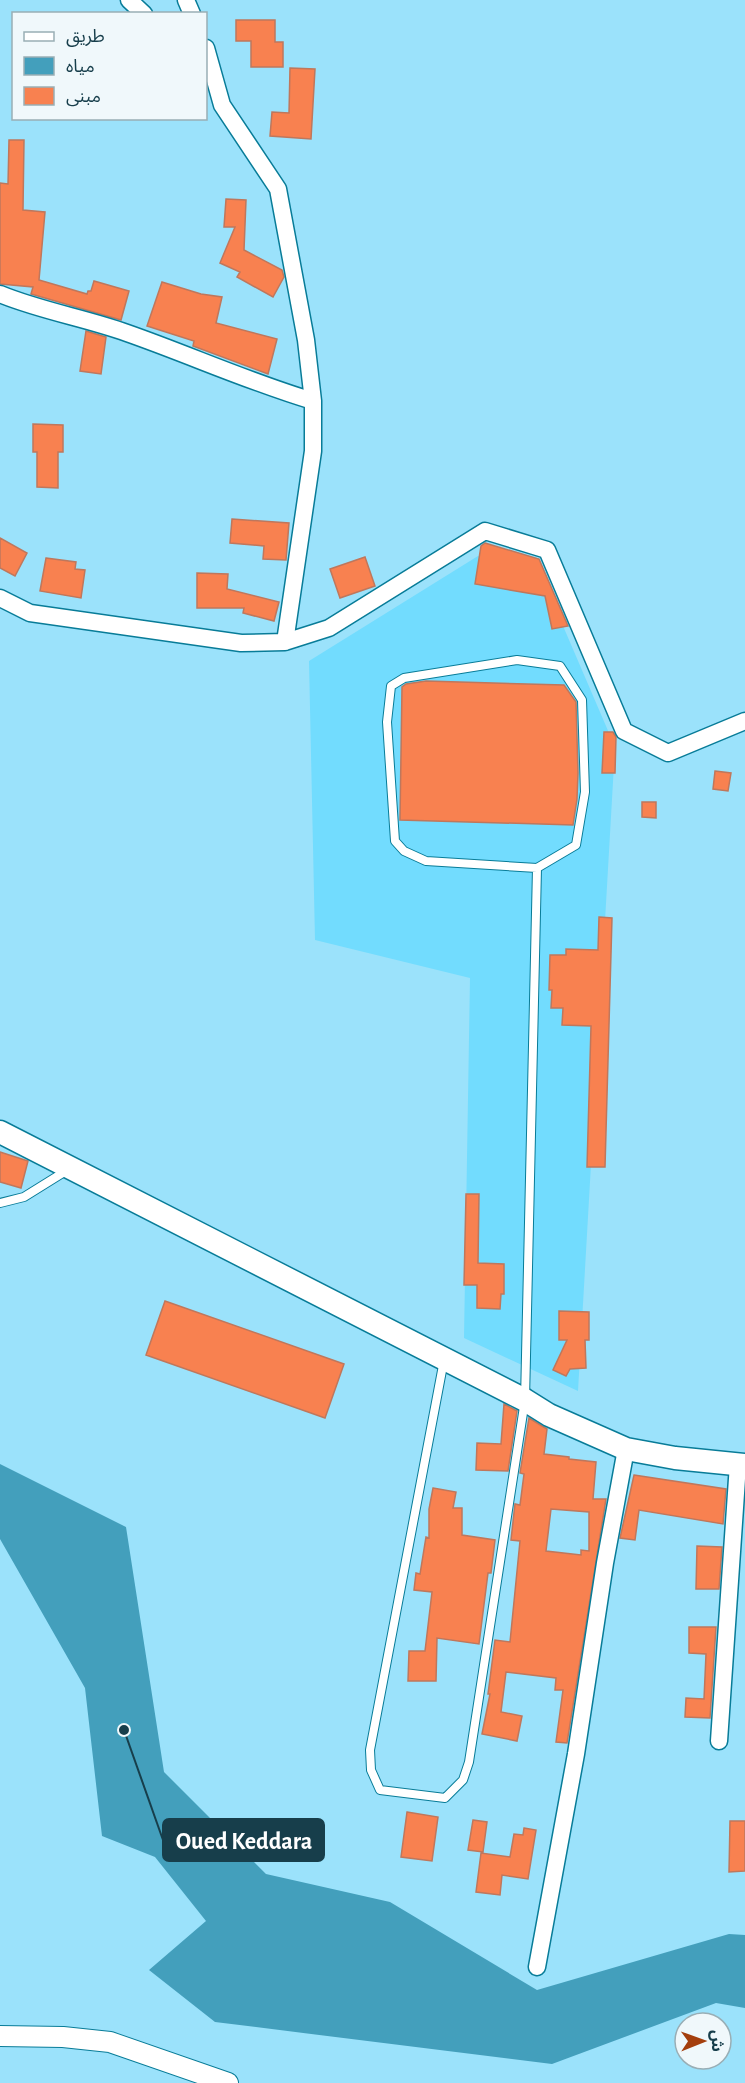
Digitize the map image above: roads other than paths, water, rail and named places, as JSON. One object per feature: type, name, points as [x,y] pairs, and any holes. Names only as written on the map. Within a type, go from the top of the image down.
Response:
[{"type":"main road","points":[[0,1132],[525,1400],[549,1415],[626,1449],[675,1458],[742,1465]]},
{"type":"street","points":[[129,0],[142,12]]},
{"type":"street","points":[[207,52],[222,105],[278,189],[306,340],[313,401],[313,451],[285,642]]},
{"type":"street","points":[[0,294],[22,303],[126,332],[273,389],[313,401]]},
{"type":"street","points":[[0,598],[30,613],[241,643],[285,642],[329,628],[485,531],[547,550],[624,731],[668,753],[745,721]]},
{"type":"street","points":[[537,1967],[576,1755],[605,1563],[626,1449]]},
{"type":"street","points":[[719,1741],[742,1465]]},
{"type":"street","points":[[0,2036],[63,2037],[110,2042],[228,2083]]},
{"type":"lane","points":[[517,660],[560,666],[582,700],[585,792],[576,845],[537,868],[426,861],[404,851],[395,841],[387,722],[391,686],[404,678],[517,660]]},
{"type":"lane","points":[[444,1360],[370,1750],[371,1770],[380,1790],[445,1798],[463,1780],[469,1761],[525,1400],[537,868]]},
{"type":"lane","points":[[0,1203],[24,1197],[70,1168]]},
{"type":"water","points":[[0,1464],[126,1527],[164,1772],[266,1874],[390,1902],[537,1990],[729,1934],[745,1935],[745,2008],[716,2003],[694,2011],[673,2011],[673,2019],[552,2064],[215,2022],[149,1970],[206,1921],[155,1857],[102,1836],[85,1688],[0,1539]]},
{"type":"place","name":"Oued Keddara","points":[[124,1730]]}]
